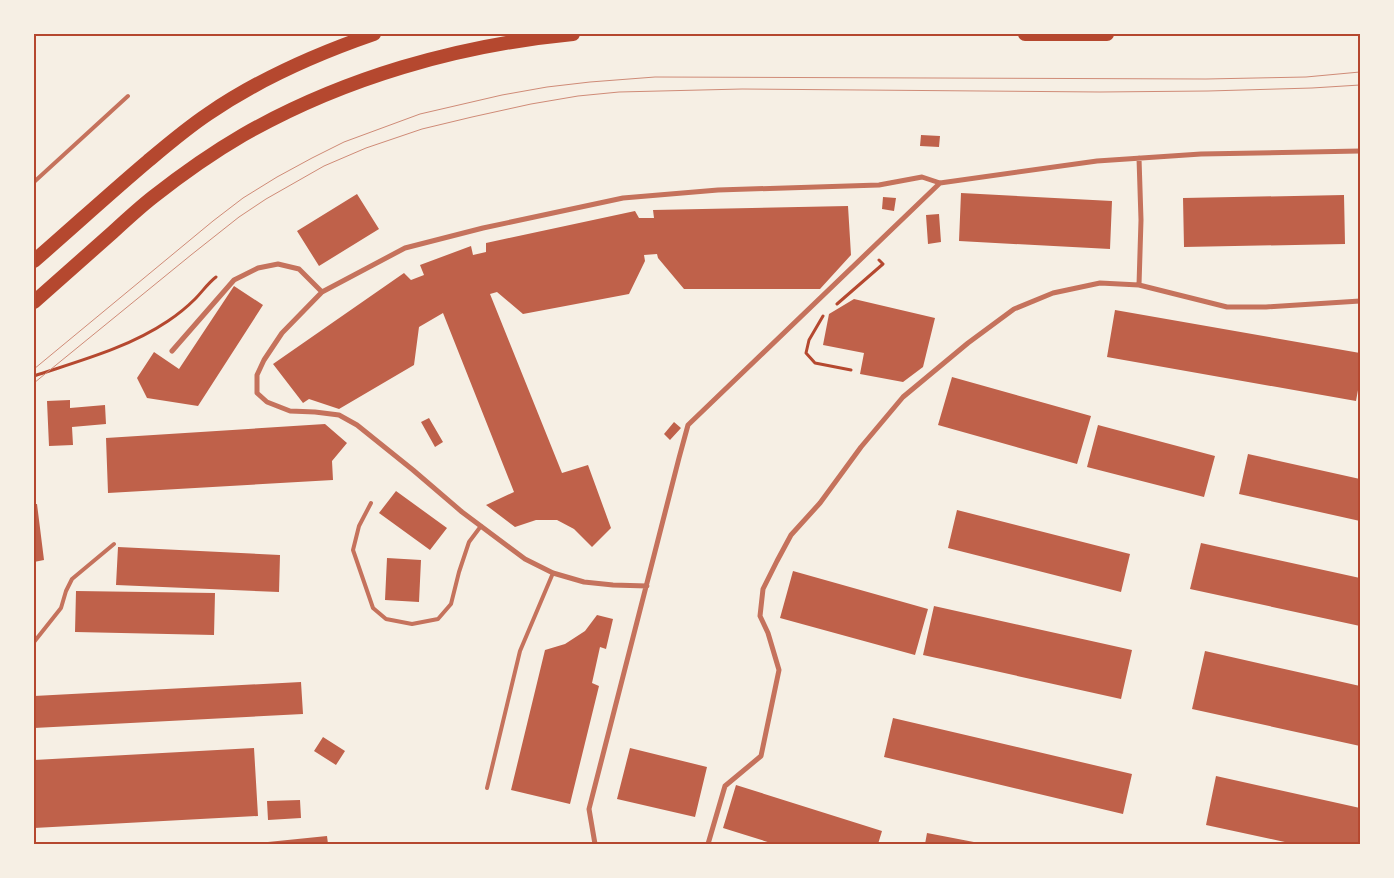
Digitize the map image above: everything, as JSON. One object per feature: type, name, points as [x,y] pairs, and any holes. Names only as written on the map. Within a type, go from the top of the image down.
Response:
[{"type":"highway","points":[[34,261],[133,174],[206,115],[276,74],[315,56],[374,34]]},
{"type":"highway","points":[[34,302],[152,198],[242,136],[284,113],[330,92],[431,59],[505,42],[572,34]]},
{"type":"highway","points":[[1025,34],[1107,34]]},
{"type":"street","points":[[647,586],[584,582],[553,573],[524,559],[462,512],[356,425],[339,415],[290,411],[267,402],[257,392],[257,375],[264,360],[282,333],[322,292],[405,248],[483,228],[623,198],[718,190],[879,185],[922,177],[940,183],[1098,161],[1201,154],[1360,151]]},
{"type":"street","points":[[1139,158],[1141,220],[1139,285]]},
{"type":"street","points":[[595,844],[589,809],[688,425],[940,183]]},
{"type":"street","points":[[172,351],[234,280],[258,268],[278,264],[299,269],[322,292]]},
{"type":"street","points":[[708,844],[725,786],[761,756],[779,670],[768,633],[760,616],[763,589],[792,535],[820,503],[861,447],[903,398],[968,343],[1014,309],[1053,293],[1100,283],[1139,285],[1226,307],[1266,307],[1360,301]]},
{"type":"lane","points":[[34,182],[128,96]]},
{"type":"lane","points":[[372,503],[360,526],[353,550],[373,608],[386,619],[412,624],[438,619],[451,604],[469,542],[481,526]]},
{"type":"lane","points":[[34,642],[61,608],[72,579],[114,544]]},
{"type":"lane","points":[[487,788],[520,651],[553,573]]},
{"type":"path","points":[[830,310],[883,264],[871,250]]},
{"type":"path","points":[[34,376],[134,340],[168,321],[194,300],[210,282],[221,274]]},
{"type":"path","points":[[823,316],[808,340],[806,353],[815,363],[851,370]]},
{"type":"building","points":[[921,135],[940,136],[939,147],[920,146]]},
{"type":"building","points":[[961,193],[1112,201],[1110,249],[959,241]]},
{"type":"building","points":[[357,194],[379,229],[319,266],[297,231]]},
{"type":"building","points":[[1344,195],[1345,244],[1184,247],[1183,198]]},
{"type":"building","points":[[883,197],[896,198],[894,211],[882,209]]},
{"type":"building","points":[[848,206],[851,255],[820,289],[684,289],[658,258],[657,254],[644,255],[645,261],[629,294],[523,314],[497,292],[490,294],[562,473],[588,465],[611,528],[592,547],[574,529],[557,520],[536,520],[515,527],[486,505],[514,492],[443,313],[419,327],[414,365],[339,409],[309,399],[303,403],[273,364],[404,273],[411,280],[424,275],[420,265],[471,246],[473,255],[486,252],[486,243],[635,211],[639,218],[654,218],[653,210]]},
{"type":"building","points":[[939,214],[941,242],[928,244],[926,215]]},
{"type":"building","points":[[234,286],[263,305],[198,406],[147,398],[137,378],[154,352],[179,369]]},
{"type":"building","points":[[854,299],[935,318],[923,367],[903,382],[860,374],[864,353],[823,345],[829,314]]},
{"type":"building","points":[[1115,310],[1360,353],[1360,379],[1356,401],[1107,357]]},
{"type":"building","points":[[952,377],[1091,416],[1077,464],[938,425]]},
{"type":"building","points":[[70,400],[70,408],[105,405],[106,424],[72,427],[73,445],[49,446],[47,401]]},
{"type":"building","points":[[429,418],[443,442],[435,447],[421,422]]},
{"type":"building","points":[[674,422],[681,428],[670,440],[664,434]]},
{"type":"building","points":[[325,424],[347,443],[332,461],[333,480],[108,493],[106,438]]},
{"type":"building","points":[[1098,425],[1215,456],[1204,497],[1087,467]]},
{"type":"building","points":[[1248,454],[1360,479],[1360,521],[1239,494]]},
{"type":"building","points":[[396,491],[447,528],[430,550],[379,513]]},
{"type":"building","points":[[34,504],[37,504],[44,560],[34,562]]},
{"type":"building","points":[[957,510],[1130,554],[1121,592],[948,548]]},
{"type":"building","points":[[1201,543],[1360,578],[1360,626],[1190,589]]},
{"type":"building","points":[[118,547],[280,555],[279,592],[116,585]]},
{"type":"building","points":[[387,558],[421,560],[419,602],[385,600]]},
{"type":"building","points":[[793,571],[928,609],[915,655],[780,618]]},
{"type":"building","points":[[76,591],[215,593],[214,635],[75,632]]},
{"type":"building","points":[[934,606],[1132,650],[1121,699],[923,655]]},
{"type":"building","points":[[597,615],[613,619],[606,649],[600,647],[592,683],[599,686],[570,804],[511,790],[545,650],[565,644],[585,631]]},
{"type":"building","points":[[1205,651],[1360,686],[1360,746],[1192,709]]},
{"type":"building","points":[[301,682],[303,714],[34,728],[34,696]]},
{"type":"building","points":[[893,718],[1132,774],[1123,814],[884,757]]},
{"type":"building","points":[[323,737],[345,751],[336,765],[314,751]]},
{"type":"building","points":[[254,748],[258,816],[34,828],[34,760]]},
{"type":"building","points":[[630,748],[707,767],[695,817],[617,799]]},
{"type":"building","points":[[1216,776],[1360,808],[1360,844],[1294,844],[1206,825]]},
{"type":"building","points":[[736,785],[882,831],[878,844],[774,844],[723,828]]},
{"type":"building","points":[[300,800],[301,818],[268,820],[267,801]]},
{"type":"building","points":[[927,833],[979,843],[979,844],[925,844]]},
{"type":"building","points":[[327,836],[328,844],[258,844],[258,843]]},
{"type":"tram line","points":[[34,369],[213,221],[243,198],[277,177],[344,142],[420,114],[502,95],[547,87],[655,77],[1206,79],[1306,77],[1360,72]]},
{"type":"tram line","points":[[34,383],[191,255],[239,217],[266,199],[324,166],[366,148],[422,129],[472,117],[578,96],[619,92],[742,89],[1208,91],[1360,85]]}]
